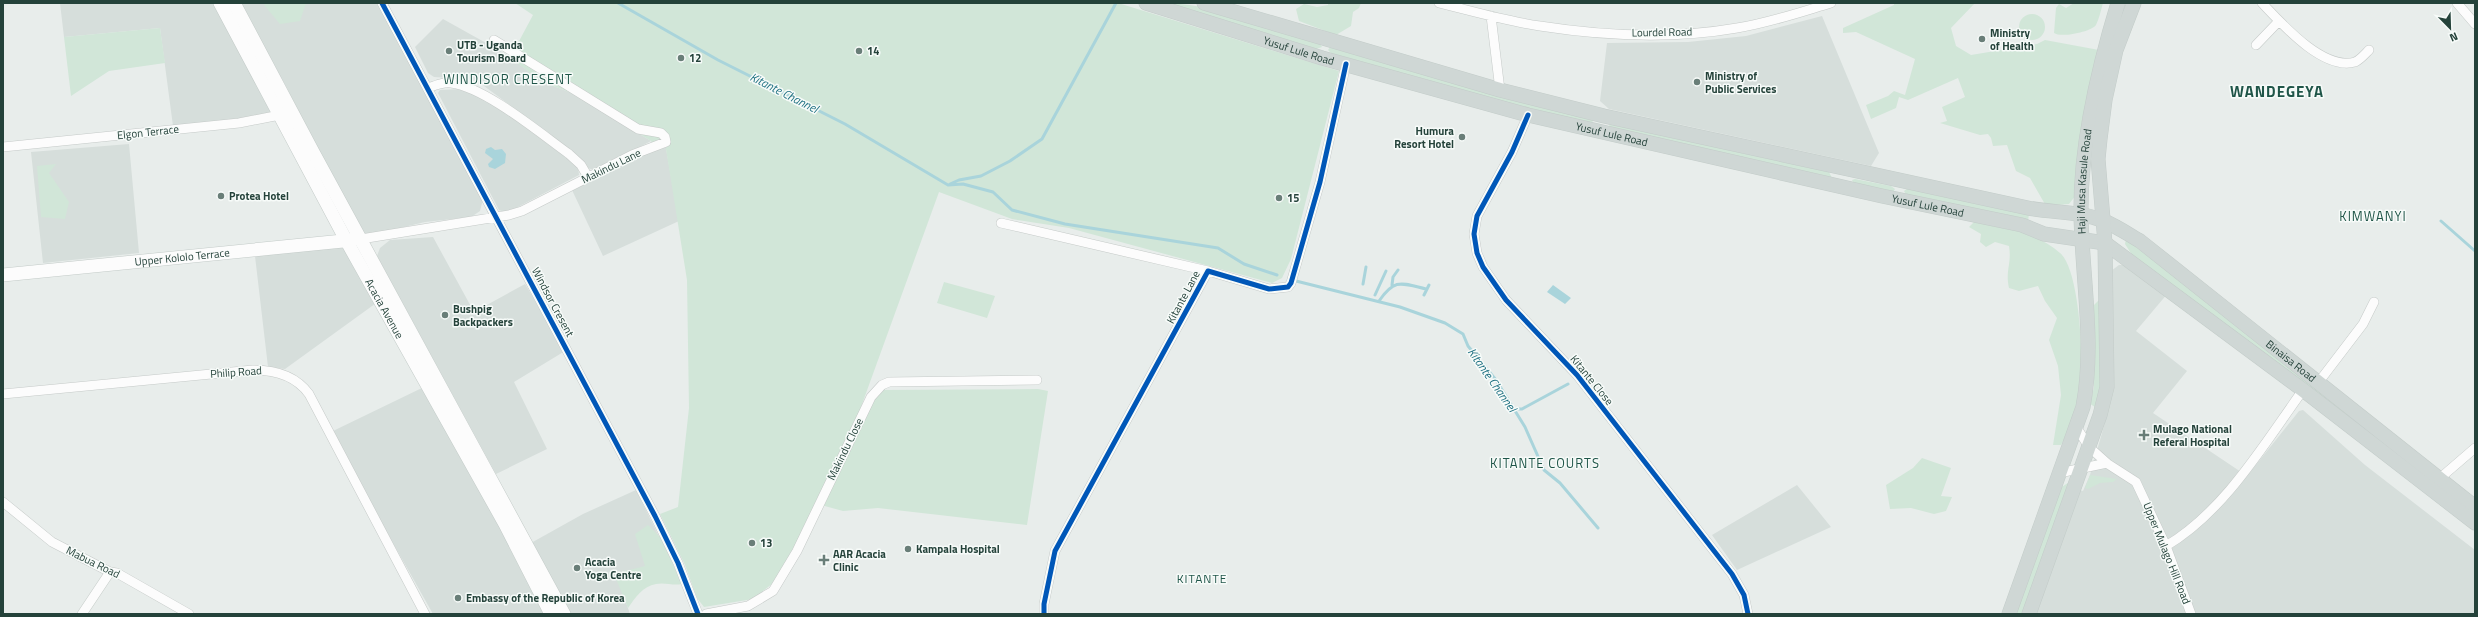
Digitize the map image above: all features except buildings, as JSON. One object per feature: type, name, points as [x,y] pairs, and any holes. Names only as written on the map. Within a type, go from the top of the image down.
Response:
[{"type":"main road","name":"Acacia Avenue","points":[[220,3],[361,239],[564,614]]},
{"type":"main road","name":"Acacia Avenue","points":[[234,3],[346,240],[505,524],[551,614]]},
{"type":"main road","name":"Yusuf Lule Road","points":[[1146,3],[1346,64],[1528,115],[1841,187],[2022,225],[2044,234],[2083,241]]},
{"type":"main road","name":"Yusuf Lule Road","points":[[1204,3],[1500,90],[1604,116],[2044,211],[2055,210],[2104,221]]},
{"type":"main road","name":"Haji Musa Kasule Road","points":[[2118,3],[2093,102],[2082,192],[2081,215],[2083,241],[2105,243],[2098,158],[2105,100],[2116,50],[2134,3]]},
{"type":"main road","points":[[1602,133],[1604,116]]},
{"type":"main road","points":[[1841,187],[1847,169]]},
{"type":"main road","points":[[1897,198],[1902,181]]},
{"type":"main road","name":"Binaisa Road","points":[[2104,221],[2140,241],[2475,507]]},
{"type":"main road","name":"Upper Kololo Terrace","points":[[3,275],[361,239]]},
{"type":"main road","points":[[2009,614],[2075,425],[2084,407],[2088,384],[2083,241]]},
{"type":"main road","name":"Binaisa Road","points":[[2105,243],[2127,261],[2154,277],[2303,390],[2475,524]]},
{"type":"main road","points":[[2029,614],[2100,415],[2107,386],[2105,243]]},
{"type":"street","name":"Windsor Cresent","points":[[382,3],[656,516],[678,563],[698,614]]},
{"type":"street","name":"Lourdel Road","points":[[1439,3],[1540,26],[1596,32],[1703,32],[1738,28],[1831,3]]},
{"type":"street","points":[[2262,3],[2296,37],[2325,57],[2348,63],[2357,61],[2369,50]]},
{"type":"street","points":[[2456,3],[2475,24]]},
{"type":"street","points":[[1491,16],[1500,90]]},
{"type":"street","points":[[2256,44],[2279,21]]},
{"type":"street","name":"Makindu Lane","points":[[361,239],[496,217],[522,211],[632,155],[666,142],[665,137],[661,133],[638,129],[494,40]]},
{"type":"street","name":"Kitante Lane","points":[[1044,614],[1044,604],[1055,551],[1208,271],[1269,289],[1288,286],[1291,283],[1320,182],[1346,64]]},
{"type":"street","points":[[428,88],[439,84],[453,83],[483,95],[569,154],[588,177]]},
{"type":"street","name":"Elgon Terrace","points":[[3,147],[239,123],[286,113]]},
{"type":"street","name":"Kitante Close","points":[[1528,115],[1512,152],[1476,216],[1474,234],[1477,254],[1483,267],[1506,300],[1577,375],[1732,574],[1744,595],[1748,614]]},
{"type":"street","points":[[1001,223],[1208,271]]},
{"type":"street","points":[[2318,383],[2363,324],[2374,302]]},
{"type":"street","name":"Philip Road","points":[[3,394],[253,370],[269,370],[302,384],[309,394],[425,614]]},
{"type":"street","name":"Makindu Close","points":[[706,614],[748,606],[773,591],[797,551],[871,397],[882,385],[889,382],[1037,380]]},
{"type":"street","points":[[2166,546],[2184,536],[2216,505],[2303,390]]},
{"type":"street","name":"Upper Mulago Hill Road","points":[[2075,425],[2089,447],[2107,463],[2136,482],[2166,546],[2191,614]]},
{"type":"street","points":[[2439,479],[2475,448]]},
{"type":"street","points":[[2059,472],[2107,463]]},
{"type":"street","name":"Mabua Road","points":[[3,502],[52,542],[110,572],[117,572],[189,614]]},
{"type":"street","points":[[82,614],[110,572]]},
{"type":"shaded area","points":[[60,3],[222,3],[277,99],[270,116],[173,126],[160,28],[64,37]]},
{"type":"shaded area","points":[[240,3],[380,3],[483,199],[480,211],[471,217],[425,222],[366,236],[321,158],[287,88]]},
{"type":"shaded area","points":[[1822,16],[1879,153],[1871,166],[1609,109],[1600,101],[1607,43],[1688,42],[1746,36]]},
{"type":"shaded area","points":[[443,19],[504,53],[543,82],[574,94],[651,141],[595,170],[587,168],[577,155],[480,83],[468,79],[434,77],[428,73],[415,47]]},
{"type":"shaded area","points":[[460,89],[478,96],[497,107],[572,162],[578,167],[579,175],[514,209],[504,212],[499,210],[438,93],[440,90]]},
{"type":"shaded area","points":[[665,143],[679,221],[603,256],[572,190]]},
{"type":"shaded area","points":[[129,144],[139,253],[43,263],[31,152]]},
{"type":"shaded area","points":[[433,237],[474,312],[525,284],[565,351],[514,382],[547,449],[496,474],[377,256],[380,248],[390,240]]},
{"type":"shaded area","points":[[342,238],[379,301],[285,369],[268,367],[255,256]]},
{"type":"shaded area","name":"Mulago National Referal Hospital","points":[[2119,265],[2132,265],[2168,293],[2136,331],[2187,371],[2153,413],[2247,476],[2299,411],[2303,410],[2365,465],[2475,550],[2475,614],[2032,614],[2076,489],[2083,491],[2090,475],[2111,398],[2111,271]]},
{"type":"shaded area","points":[[426,386],[552,614],[433,614],[366,495],[333,431]]},
{"type":"shaded area","points":[[1797,485],[1831,527],[1737,570],[1712,535]]},
{"type":"shaded area","points":[[636,490],[672,563],[620,585],[630,614],[566,614],[531,543],[583,514]]},
{"type":"green space","points":[[266,3],[306,3],[300,21],[280,24],[264,5]]},
{"type":"green space","points":[[515,3],[1118,3],[1339,71],[1291,259],[1282,278],[1272,283],[1069,228],[1012,219],[939,192],[849,440],[879,390],[1038,389],[1048,391],[1027,525],[878,508],[843,511],[821,505],[782,576],[753,599],[704,607],[697,598],[685,565],[660,514],[678,507],[689,408],[687,280],[665,143],[654,149],[651,141],[574,94],[543,82],[510,58],[533,15]]},
{"type":"green space","points":[[1162,3],[1182,4],[1222,11],[1320,44],[1322,47],[1316,49]]},
{"type":"green space","points":[[1328,3],[1361,3],[1359,8],[1353,12],[1351,26],[1336,35],[1299,21],[1296,9],[1304,4],[1317,7],[1328,5]]},
{"type":"green space","points":[[1894,3],[1975,3],[1951,28],[1956,46],[1971,55],[2037,44],[2045,40],[2099,50],[2083,186],[2069,204],[2046,206],[2030,178],[2016,171],[2007,145],[1993,146],[1991,138],[1988,134],[1980,135],[1940,123],[1947,121],[1942,107],[1965,97],[1958,78],[1908,100],[1899,97],[1896,108],[1871,119],[1866,105],[1888,96],[1894,91],[1905,95],[1915,59],[1856,32],[1843,33],[1843,28],[1894,5]]},
{"type":"green space","points":[[2074,3],[2103,3],[2096,25],[2093,28],[2076,34],[2063,35],[2054,33],[2056,8],[2059,4],[2066,8]]},
{"type":"green space","points":[[2032,14],[2041,18],[2045,27],[2041,36],[2032,40],[2023,36],[2019,27],[2023,18]]},
{"type":"green space","points":[[160,28],[165,63],[109,71],[71,96],[64,37]]},
{"type":"green space","points":[[1331,46],[1592,119],[1593,123],[1592,125],[1434,84],[1331,53],[1328,50]]},
{"type":"green space","points":[[1610,124],[1829,172],[1832,178],[1608,128]]},
{"type":"green space","points":[[56,164],[49,173],[69,202],[65,219],[41,217],[37,166]]},
{"type":"green space","points":[[1855,179],[1891,186],[1895,189],[1893,192],[1854,184],[1852,180]]},
{"type":"green space","points":[[1908,188],[2029,214],[2028,221],[1906,195],[1904,191]]},
{"type":"green space","points":[[1976,220],[2020,232],[2042,241],[2060,253],[2067,264],[2073,282],[2077,304],[2080,330],[2081,379],[2080,399],[2076,417],[2061,445],[2053,445],[2061,395],[2058,366],[2049,340],[2057,318],[2045,301],[2038,286],[2019,291],[2009,288],[2009,246],[1995,242],[1986,247],[1980,242],[1981,234],[1969,227]]},
{"type":"green space","points":[[2126,239],[2475,512],[2475,519],[2134,258],[2125,244]]},
{"type":"green space","points":[[944,282],[995,296],[987,318],[937,303]]},
{"type":"green space","points":[[2099,300],[2101,391],[2097,408],[2090,404],[2094,387],[2091,308]]},
{"type":"green space","points":[[1922,458],[1951,468],[1941,496],[1952,497],[1946,511],[1934,514],[1911,508],[1890,509],[1886,485],[1913,468]]},
{"type":"green space","points":[[2090,475],[2117,479],[2113,482],[2100,483],[2088,489],[2085,488]]},
{"type":"green space","points":[[2071,481],[2023,614],[2013,614],[2060,488]]},
{"type":"green space","points":[[648,525],[661,538],[682,584],[651,585],[640,593],[628,608],[614,574],[645,566],[635,534]]},
{"type":"water","points":[[491,147],[495,150],[502,149],[506,154],[505,163],[495,169],[489,167],[488,164],[493,159],[485,153],[486,149]]},
{"type":"water","points":[[1553,285],[1571,298],[1565,304],[1547,292]]},
{"type":"waterway","name":"Kitante Channel","points":[[618,3],[718,60],[845,124],[948,185]]},
{"type":"waterway","points":[[950,184],[959,180],[981,176],[1010,161],[1042,139],[1116,3]]},
{"type":"waterway","points":[[948,185],[963,184],[993,192],[1012,210],[1065,224],[1218,248],[1244,264],[1277,275]]},
{"type":"waterway","points":[[2441,221],[2475,251]]},
{"type":"waterway","points":[[1363,284],[1366,267]]},
{"type":"waterway","points":[[1392,285],[1393,277],[1398,270]]},
{"type":"waterway","points":[[1375,295],[1386,271]]},
{"type":"waterway","name":"Kitante Channel","points":[[1296,281],[1400,307],[1445,323],[1463,334],[1468,346],[1496,380],[1525,427],[1544,470],[1560,483],[1598,528]]},
{"type":"waterway","points":[[1379,301],[1390,289],[1399,284],[1426,289]]},
{"type":"waterway","points":[[1424,295],[1429,285]]},
{"type":"waterway","points":[[1512,409],[1522,409],[1568,384]]},
{"type":"cycle path","points":[[382,3],[655,516],[678,563],[698,614]]},
{"type":"cycle path","points":[[1044,614],[1044,604],[1055,551],[1208,271],[1269,289],[1288,287],[1291,283],[1320,182],[1346,64]]},
{"type":"cycle path","points":[[1528,115],[1512,152],[1477,216],[1474,234],[1477,253],[1483,267],[1506,300],[1577,375],[1732,574],[1744,595],[1748,614]]},
{"type":"place","name":"Ministry of Health","points":[[1982,39]]},
{"type":"place","name":"UTB - Uganda Tourism Board","points":[[449,51]]},
{"type":"place","name":"14","points":[[859,51]]},
{"type":"place","name":"12","points":[[681,58]]},
{"type":"place","name":"Ministry of Public Services","points":[[1697,82]]},
{"type":"place","name":"Humura Resort Hotel","points":[[1462,137]]},
{"type":"place","name":"Protea Hotel","points":[[221,196]]},
{"type":"place","name":"15","points":[[1279,198]]},
{"type":"place","name":"Bushpig Backpackers","points":[[445,315]]},
{"type":"place","name":"Mulago National Referal Hospital","points":[[2144,435]]},
{"type":"place","name":"13","points":[[752,543]]},
{"type":"place","name":"Kampala Hospital","points":[[908,549]]},
{"type":"place","name":"AAR Acacia Clinic","points":[[824,560]]},
{"type":"place","name":"Acacia Yoga Centre","points":[[577,568]]},
{"type":"place","name":"Embassy of the Republic of Korea","points":[[458,598]]},
{"type":"district","name":"WINDISOR CRESENT","points":[[508,79]]},
{"type":"district","name":"WANDEGEYA","points":[[2277,92]]},
{"type":"district","name":"KIMWANYI","points":[[2373,216]]},
{"type":"district","name":"KITANTE COURTS","points":[[1545,463]]},
{"type":"district","name":"KITANTE","points":[[1202,579]]}]
